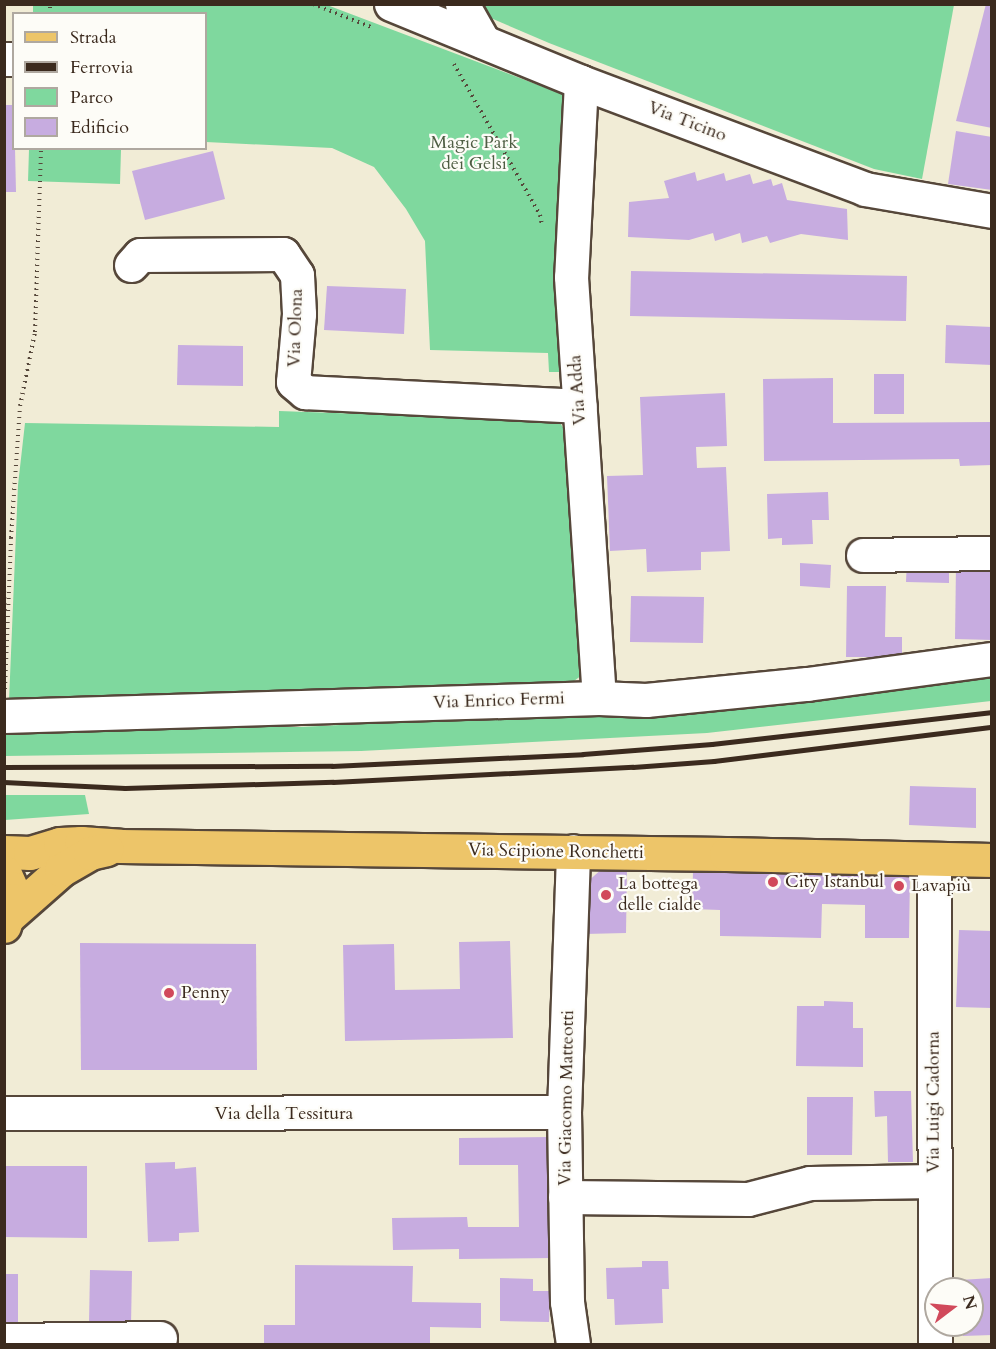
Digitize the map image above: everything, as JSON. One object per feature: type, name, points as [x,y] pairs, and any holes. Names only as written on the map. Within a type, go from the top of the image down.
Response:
[{"type":"main road","name":"Via Scipione Ronchetti","points":[[4,852],[30,853],[68,843],[120,846],[573,851],[992,860]]},
{"type":"main road","name":"Via Scipione Ronchetti","points":[[7,921],[37,889],[71,863],[90,853],[120,846]]},
{"type":"main road","points":[[4,872],[12,892],[7,921]]},
{"type":"street","points":[[462,4],[483,41]]},
{"type":"street","name":"Via Ticino","points":[[382,16],[483,41],[581,82],[865,189],[992,212]]},
{"type":"street","name":"Via Adda","points":[[581,82],[571,277],[598,698]]},
{"type":"street","name":"Via Olona","points":[[131,266],[141,255],[283,254],[297,275],[299,314],[293,382],[305,392],[580,406]]},
{"type":"street","points":[[863,555],[992,553]]},
{"type":"street","name":"Via Enrico Fermi","points":[[4,716],[598,698],[646,700],[722,693],[992,659]]},
{"type":"street","name":"Via Giacomo Matteotti","points":[[573,851],[564,1112],[567,1302],[573,1344]]},
{"type":"street","name":"Via Luigi Cadorna","points":[[934,859],[935,1344]]},
{"type":"street","name":"Via della Tessitura","points":[[4,1113],[564,1112]]},
{"type":"street","points":[[565,1197],[748,1199],[810,1183],[934,1181]]},
{"type":"street","points":[[4,1340],[160,1338]]},
{"type":"path","points":[[313,4],[382,16]]},
{"type":"path","points":[[451,59],[540,215],[543,236]]},
{"type":"path","points":[[5,691],[11,538],[21,406],[35,332],[41,150]]},
{"type":"green space","name":"Magic Park dei Gelsi","points":[[33,4],[327,5],[562,94],[566,372],[549,372],[548,353],[430,350],[425,241],[406,209],[374,167],[332,148],[207,142],[207,12],[33,12]]},
{"type":"green space","points":[[484,5],[954,5],[922,179],[874,169],[549,43],[486,16]]},
{"type":"green space","points":[[29,150],[121,150],[120,184],[28,181]]},
{"type":"green space","points":[[279,411],[559,421],[565,431],[582,675],[570,684],[9,701],[18,485],[25,423],[279,427]]},
{"type":"green space","points":[[991,669],[991,701],[707,733],[361,751],[5,756],[5,725],[300,727],[600,712]]},
{"type":"green space","points":[[5,795],[85,795],[89,814],[5,820]]},
{"type":"building","points":[[986,4],[992,4],[992,128],[956,121]]},
{"type":"building","points":[[4,105],[12,105],[12,150],[15,150],[16,192],[4,192]]},
{"type":"building","points":[[956,131],[992,137],[992,190],[948,184]]},
{"type":"building","points":[[213,151],[225,199],[145,220],[132,171]]},
{"type":"building","points":[[695,172],[697,181],[724,173],[726,181],[750,174],[753,184],[771,179],[773,186],[782,183],[787,200],[847,209],[848,240],[801,234],[770,243],[767,236],[742,243],[740,233],[715,241],[713,233],[689,240],[628,237],[629,202],[669,198],[664,181]]},
{"type":"building","points":[[631,271],[907,276],[906,321],[630,316]]},
{"type":"building","points":[[327,286],[406,289],[404,334],[324,330]]},
{"type":"building","points":[[946,325],[992,327],[992,365],[945,363]]},
{"type":"building","points":[[178,345],[243,346],[243,386],[177,385]]},
{"type":"building","points":[[874,374],[904,374],[904,414],[874,414]]},
{"type":"building","points":[[833,378],[833,423],[992,422],[992,465],[960,466],[959,459],[764,461],[763,379]]},
{"type":"building","points":[[725,393],[727,446],[696,447],[697,468],[726,467],[730,551],[701,552],[701,570],[647,572],[646,549],[610,551],[607,476],[643,475],[640,397]]},
{"type":"building","points":[[828,492],[829,520],[812,520],[813,544],[782,545],[782,538],[768,539],[767,494]]},
{"type":"building","points":[[907,559],[949,560],[949,583],[906,582]]},
{"type":"building","points":[[800,563],[831,565],[830,588],[800,586]]},
{"type":"building","points":[[956,565],[992,566],[992,640],[955,639]]},
{"type":"building","points":[[847,586],[886,586],[885,637],[902,637],[902,657],[846,657]]},
{"type":"building","points":[[631,596],[704,597],[703,643],[630,642]]},
{"type":"building","points":[[910,786],[976,788],[976,828],[909,825]]},
{"type":"building","points":[[604,867],[627,867],[626,933],[585,934],[585,884]]},
{"type":"building","points":[[693,872],[910,876],[909,938],[865,938],[865,905],[822,904],[821,938],[720,936],[720,910],[692,909]]},
{"type":"building","points":[[959,930],[992,931],[992,1008],[956,1007]]},
{"type":"building","points":[[510,941],[513,1038],[345,1041],[343,945],[394,944],[395,990],[460,989],[459,942]]},
{"type":"building","name":"Penny","points":[[80,943],[256,944],[257,1070],[81,1070]]},
{"type":"building","points":[[824,1001],[853,1002],[853,1028],[863,1028],[863,1067],[796,1066],[797,1006],[824,1006]]},
{"type":"building","points":[[874,1091],[911,1091],[913,1162],[888,1162],[887,1116],[875,1117]]},
{"type":"building","points":[[807,1097],[853,1097],[852,1155],[807,1155]]},
{"type":"building","points":[[551,1137],[553,1258],[459,1259],[459,1249],[393,1250],[392,1218],[467,1217],[468,1227],[519,1227],[518,1165],[459,1165],[459,1138]]},
{"type":"building","points":[[175,1162],[175,1169],[196,1167],[199,1232],[179,1233],[179,1241],[148,1242],[145,1163]]},
{"type":"building","points":[[4,1166],[87,1166],[87,1238],[4,1237]]},
{"type":"building","points":[[642,1261],[668,1261],[669,1289],[662,1289],[663,1323],[615,1325],[614,1299],[607,1299],[606,1268],[642,1267]]},
{"type":"building","points":[[295,1265],[413,1266],[412,1302],[481,1303],[481,1328],[430,1327],[430,1344],[264,1344],[264,1325],[295,1325]]},
{"type":"building","points":[[90,1270],[132,1271],[131,1325],[89,1324]]},
{"type":"building","points":[[4,1274],[18,1274],[18,1327],[4,1327]]},
{"type":"building","points":[[500,1278],[533,1279],[533,1291],[550,1291],[549,1322],[500,1321]]},
{"type":"building","points":[[984,1278],[992,1278],[992,1335],[984,1335]]},
{"type":"railway","points":[[4,767],[332,766],[583,754],[712,744],[992,712]]},
{"type":"railway","points":[[4,782],[125,788],[333,782],[633,767],[714,761],[992,727]]},
{"type":"place","name":"City Istanbul","points":[[773,882]]},
{"type":"place","name":"Lavapiù","points":[[899,886]]},
{"type":"place","name":"La bottega delle cialde","points":[[606,895]]},
{"type":"place","name":"Penny","points":[[169,993]]}]
